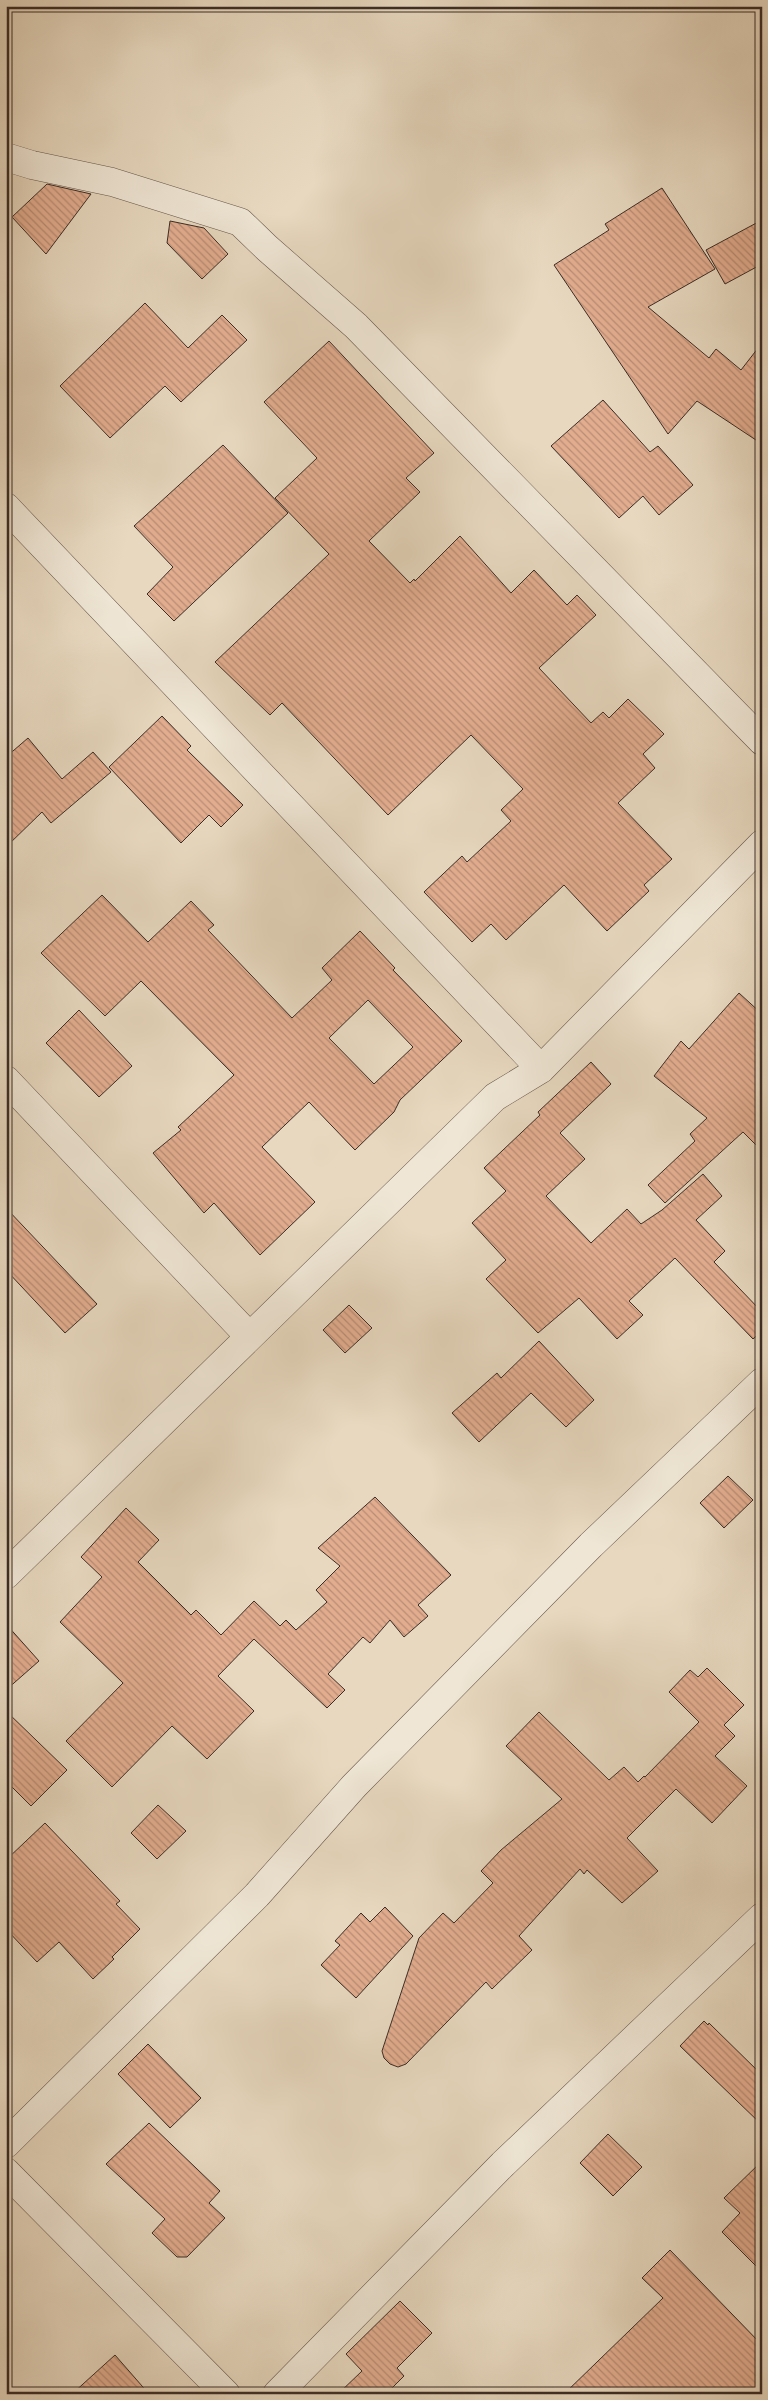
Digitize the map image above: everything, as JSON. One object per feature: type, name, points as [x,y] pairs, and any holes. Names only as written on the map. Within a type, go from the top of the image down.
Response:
[{"type":"street","points":[[6,157],[32,165],[112,182],[240,222],[356,326],[762,741]]},
{"type":"street","points":[[6,507],[541,1069]]},
{"type":"street","points":[[6,1575],[495,1097],[541,1069],[762,844]]},
{"type":"street","points":[[6,1080],[249,1336]]},
{"type":"street","points":[[6,2144],[257,1895],[354,1786],[591,1545],[762,1382]]},
{"type":"street","points":[[277,2394],[503,2164],[762,1917]]},
{"type":"street","points":[[6,2172],[226,2394]]},
{"type":"building","points":[[47,184],[91,194],[46,254],[12,217]]},
{"type":"building","points":[[662,188],[715,269],[648,307],[709,358],[716,349],[741,370],[762,343],[762,444],[697,401],[668,434],[554,265],[609,230],[605,224]]},
{"type":"building","points":[[762,220],[762,264],[725,284],[706,250]]},
{"type":"building","points":[[170,221],[204,228],[228,254],[202,279],[167,243]]},
{"type":"building","points":[[145,303],[188,348],[222,315],[247,340],[181,402],[165,386],[110,438],[60,386]]},
{"type":"building","points":[[329,341],[434,453],[406,478],[420,492],[369,541],[410,583],[414,579],[415,581],[460,536],[511,593],[534,570],[567,605],[577,595],[596,615],[539,668],[591,723],[603,712],[609,718],[628,699],[664,734],[643,754],[655,768],[618,803],[672,859],[644,885],[649,891],[607,931],[564,885],[506,940],[491,924],[472,942],[424,892],[462,856],[467,862],[511,821],[501,810],[523,789],[471,735],[388,815],[282,703],[270,715],[215,662],[329,554],[275,498],[317,458],[264,402]]},
{"type":"building","points":[[603,400],[650,452],[658,446],[693,485],[659,515],[643,496],[619,518],[551,446]]},
{"type":"building","points":[[223,445],[288,513],[174,621],[147,594],[173,567],[134,526]]},
{"type":"building","points":[[162,716],[191,746],[187,750],[243,805],[221,827],[209,815],[181,843],[109,767]]},
{"type":"building","points":[[28,738],[62,779],[93,752],[111,772],[51,823],[42,812],[6,847],[6,757]]},
{"type":"building","points":[[102,895],[148,942],[191,901],[214,925],[208,930],[292,1018],[332,980],[322,968],[360,931],[395,968],[393,970],[462,1041],[400,1100],[394,1112],[355,1150],[309,1102],[262,1147],[315,1202],[260,1255],[214,1203],[204,1213],[153,1153],[181,1130],[178,1127],[234,1075],[141,981],[105,1016],[41,953]],"holes":[[[368,1000],[413,1047],[374,1084],[329,1038]]]},
{"type":"building","points":[[739,993],[762,1014],[762,1151],[743,1132],[665,1203],[648,1185],[695,1141],[690,1134],[707,1118],[654,1076],[681,1041],[689,1049]]},
{"type":"building","points":[[79,1010],[132,1066],[99,1097],[46,1043]]},
{"type":"building","points":[[591,1062],[611,1084],[560,1133],[585,1159],[546,1196],[591,1243],[627,1209],[641,1224],[662,1210],[703,1174],[722,1196],[696,1220],[725,1251],[714,1262],[762,1312],[762,1331],[753,1339],[675,1258],[629,1301],[643,1315],[617,1339],[579,1298],[538,1333],[486,1279],[506,1260],[472,1223],[506,1191],[484,1168],[540,1115],[538,1112]]},
{"type":"building","points":[[6,1208],[97,1304],[65,1333],[6,1270]]},
{"type":"building","points":[[349,1305],[372,1328],[345,1353],[323,1330]]},
{"type":"building","points":[[539,1341],[594,1400],[566,1427],[531,1393],[479,1442],[452,1413],[497,1373],[501,1378]]},
{"type":"building","points":[[728,1476],[753,1500],[724,1528],[700,1503]]},
{"type":"building","points":[[375,1497],[451,1575],[418,1605],[428,1616],[404,1637],[390,1620],[370,1643],[363,1637],[328,1674],[345,1690],[327,1708],[254,1639],[218,1676],[254,1711],[207,1759],[172,1726],[112,1787],[66,1741],[123,1683],[60,1622],[102,1577],[81,1557],[126,1508],[159,1540],[138,1562],[191,1615],[196,1610],[221,1635],[254,1601],[280,1626],[286,1620],[296,1630],[327,1602],[316,1590],[340,1566],[318,1548]]},
{"type":"building","points":[[6,1624],[39,1661],[6,1690]]},
{"type":"building","points":[[707,1668],[744,1705],[724,1725],[735,1736],[715,1756],[747,1786],[712,1823],[676,1789],[627,1838],[658,1871],[622,1903],[587,1870],[584,1874],[580,1869],[519,1936],[532,1950],[492,1989],[486,1982],[406,2064],[398,2067],[390,2064],[384,2058],[382,2051],[419,1938],[443,1913],[454,1923],[493,1883],[481,1871],[501,1850],[562,1799],[506,1746],[539,1712],[609,1780],[624,1767],[638,1782],[699,1722],[669,1692],[690,1670],[698,1677]]},
{"type":"building","points":[[6,1711],[67,1770],[31,1806],[6,1781]]},
{"type":"building","points":[[158,1805],[186,1831],[157,1859],[131,1833]]},
{"type":"building","points":[[45,1823],[120,1901],[116,1904],[140,1929],[112,1957],[114,1959],[93,1979],[59,1942],[37,1962],[6,1929],[6,1860]]},
{"type":"building","points":[[385,1907],[413,1936],[356,1998],[321,1965],[340,1945],[335,1941],[361,1913],[370,1922]]},
{"type":"building","points":[[704,2021],[708,2025],[709,2023],[762,2075],[762,2125],[680,2046]]},
{"type":"building","points":[[148,2044],[201,2098],[170,2128],[118,2074]]},
{"type":"building","points":[[149,2123],[220,2191],[209,2203],[225,2218],[187,2257],[177,2257],[152,2233],[165,2219],[106,2164]]},
{"type":"building","points":[[608,2134],[642,2167],[613,2196],[580,2163]]},
{"type":"building","points":[[762,2161],[762,2272],[722,2232],[740,2213],[724,2198]]},
{"type":"building","points":[[670,2250],[762,2345],[762,2394],[564,2394],[663,2298],[642,2278]]},
{"type":"building","points":[[400,2301],[432,2333],[397,2368],[404,2376],[386,2394],[338,2394],[362,2371],[346,2354]]},
{"type":"building","points":[[115,2355],[149,2394],[72,2394]]}]
